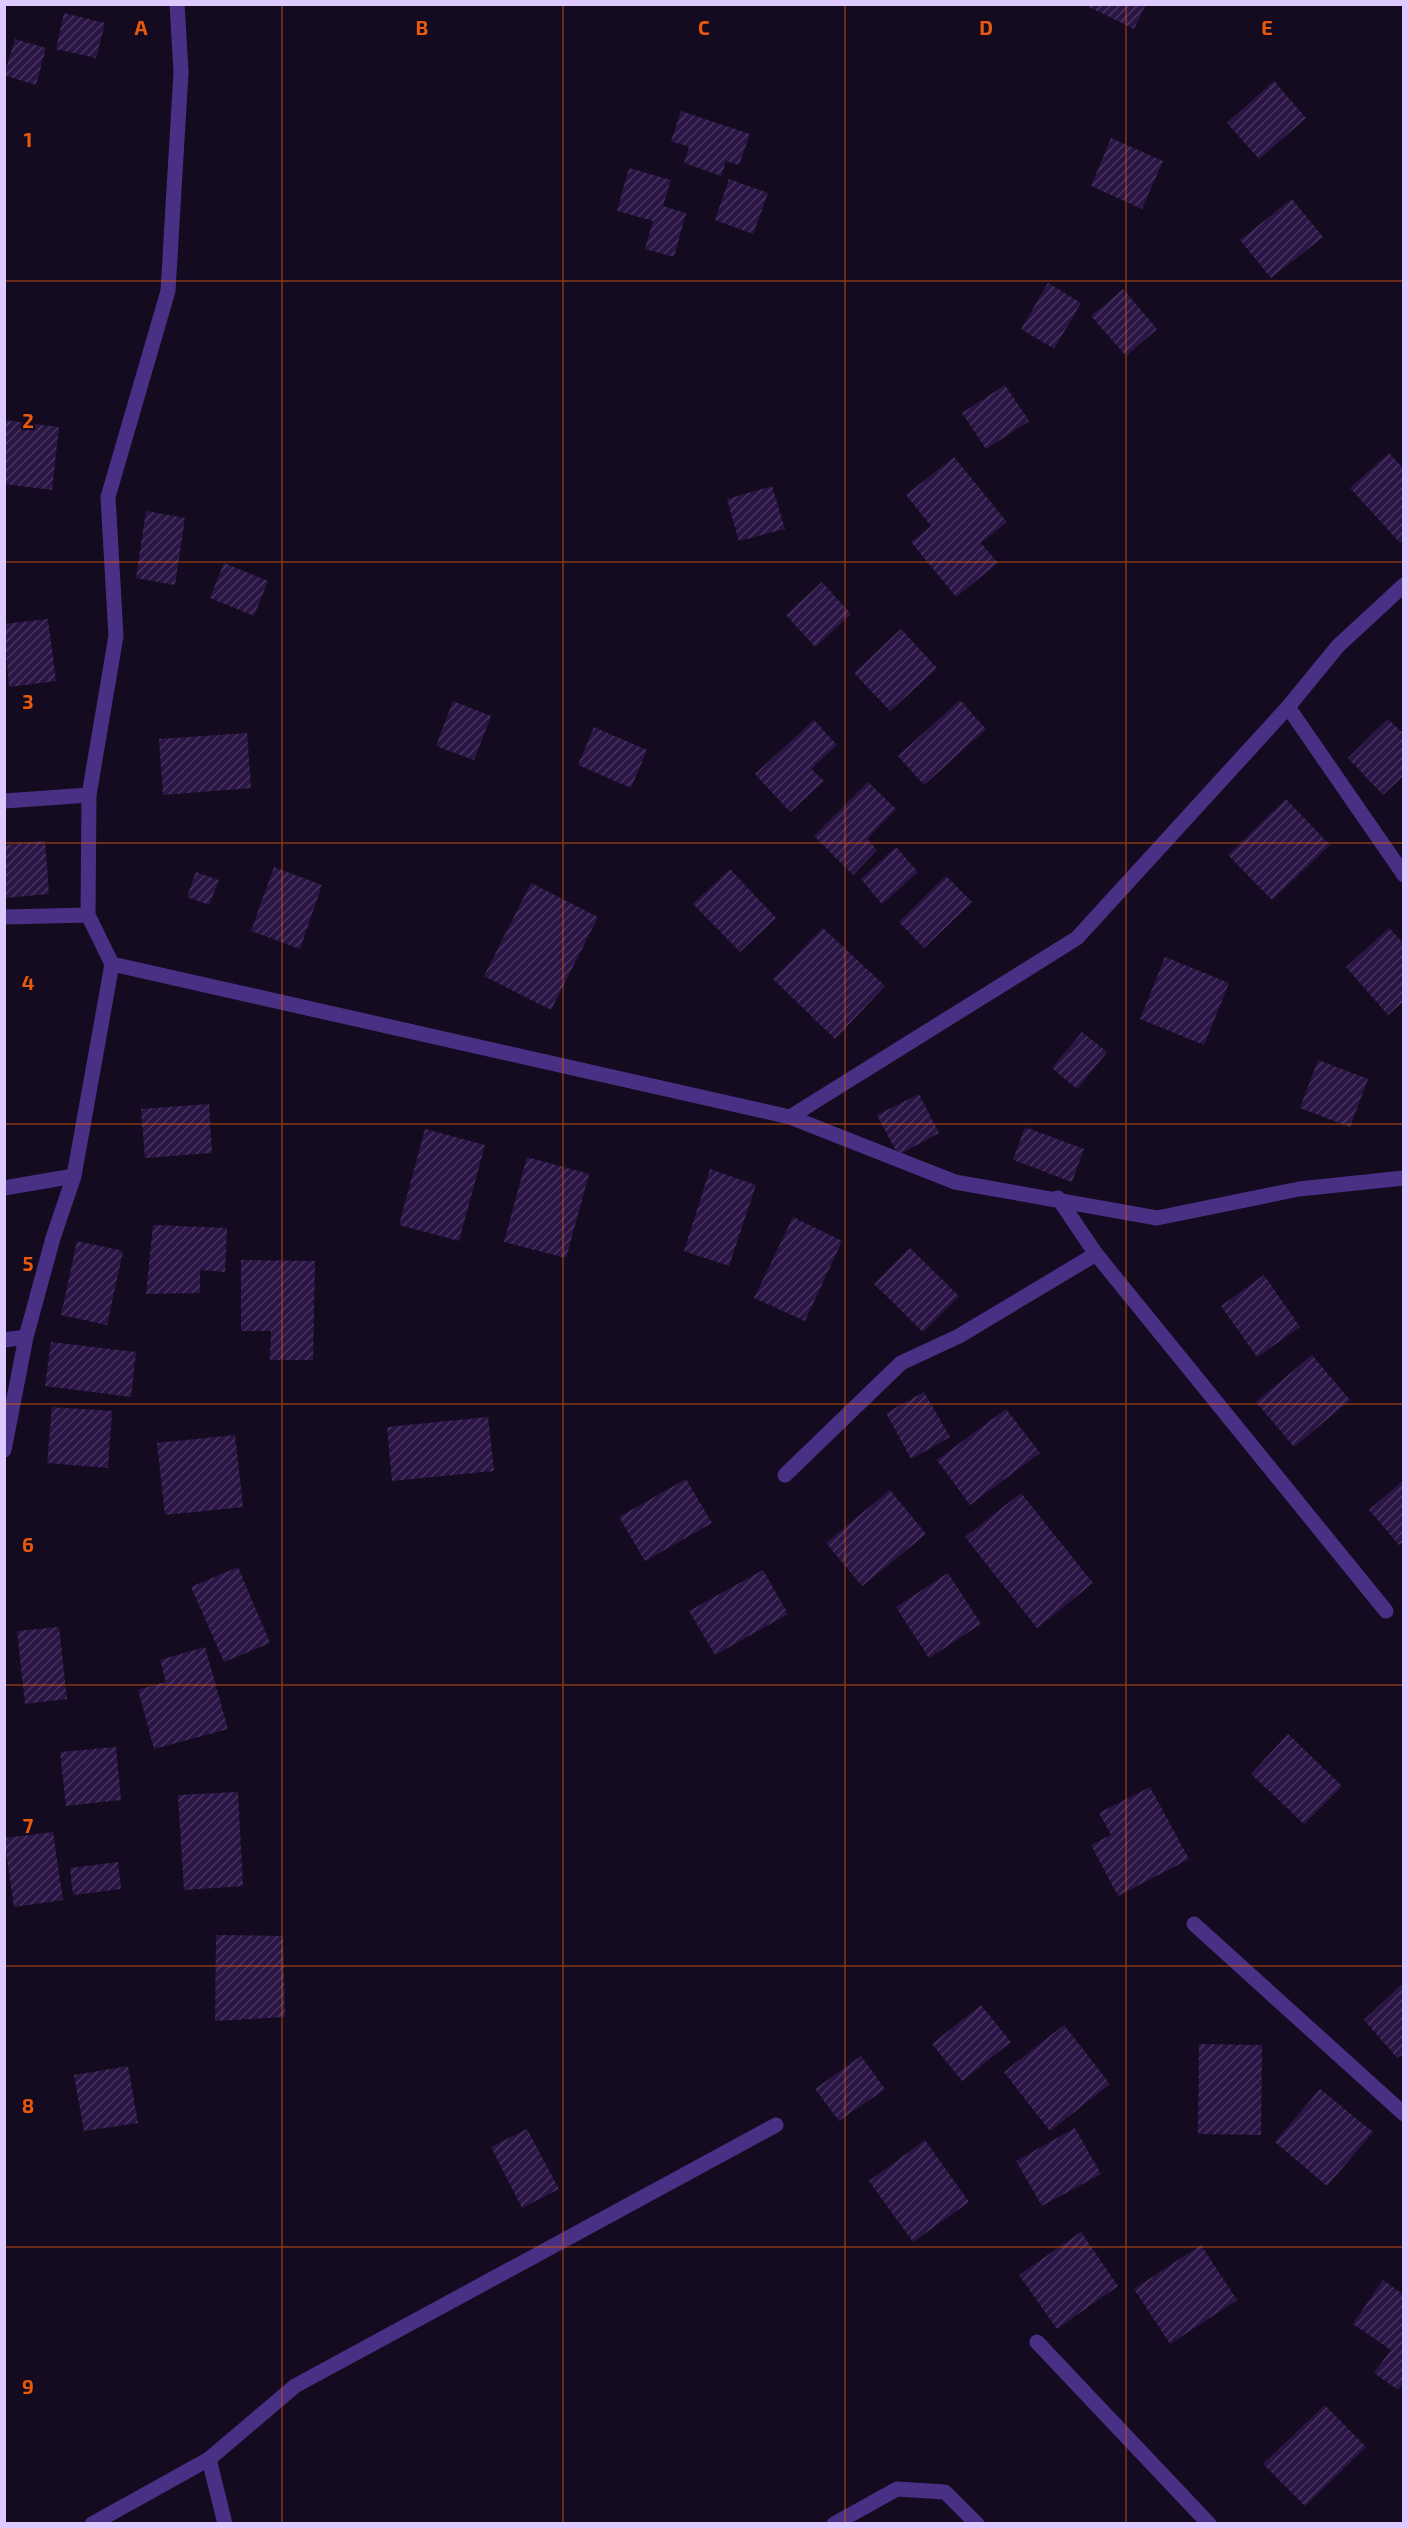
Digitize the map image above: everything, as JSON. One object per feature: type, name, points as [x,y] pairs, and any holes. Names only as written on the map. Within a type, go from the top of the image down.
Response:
[{"type":"street","points":[[4,1450],[26,1337],[53,1238],[74,1176],[111,964],[88,915],[89,795],[116,636],[108,497],[168,291],[181,72],[177,4]]},
{"type":"street","points":[[790,1117],[1077,938],[1288,707],[1338,646],[1404,585]]},
{"type":"street","points":[[1288,707],[1404,875]]},
{"type":"street","points":[[4,801],[89,795]]},
{"type":"street","points":[[4,917],[88,915]]},
{"type":"street","points":[[111,964],[790,1117],[955,1182],[1058,1198],[1157,1218],[1299,1189],[1404,1178]]},
{"type":"street","points":[[4,1188],[74,1176]]},
{"type":"street","points":[[1058,1198],[1096,1254],[1386,1611]]},
{"type":"street","points":[[785,1475],[901,1364],[959,1336],[1096,1254]]},
{"type":"street","points":[[4,1340],[26,1337]]},
{"type":"street","points":[[1194,1924],[1404,2114]]},
{"type":"street","points":[[92,2523],[209,2459],[295,2386],[776,2125]]},
{"type":"street","points":[[1037,2342],[1209,2523]]},
{"type":"street","points":[[209,2459],[225,2523]]},
{"type":"street","points":[[834,2523],[897,2489],[945,2492],[977,2523]]},
{"type":"building","points":[[1083,4],[1146,4],[1134,29]]},
{"type":"building","points":[[64,13],[105,23],[96,58],[56,49]]},
{"type":"building","points":[[15,39],[46,48],[36,85],[4,75]]},
{"type":"building","points":[[1274,81],[1306,118],[1259,159],[1227,123]]},
{"type":"building","points":[[681,111],[750,134],[739,165],[726,161],[721,176],[684,163],[689,147],[671,141]]},
{"type":"building","points":[[1111,138],[1163,161],[1142,209],[1091,186]]},
{"type":"building","points":[[629,168],[671,180],[663,206],[686,213],[674,257],[645,249],[653,221],[617,211]]},
{"type":"building","points":[[729,179],[768,193],[753,234],[715,220]]},
{"type":"building","points":[[1292,199],[1323,237],[1271,278],[1240,240]]},
{"type":"building","points":[[1048,283],[1081,303],[1054,349],[1021,329]]},
{"type":"building","points":[[1123,289],[1157,329],[1126,356],[1091,316]]},
{"type":"building","points":[[1005,385],[1029,421],[986,449],[962,413]]},
{"type":"building","points":[[4,420],[59,427],[52,490],[4,484]]},
{"type":"building","points":[[1389,453],[1404,469],[1404,540],[1400,543],[1350,488]]},
{"type":"building","points":[[954,457],[1007,522],[981,543],[998,563],[956,597],[911,542],[931,526],[906,495]]},
{"type":"building","points":[[772,486],[785,529],[739,541],[727,499]]},
{"type":"building","points":[[146,511],[185,518],[175,585],[136,578]]},
{"type":"building","points":[[224,563],[268,581],[254,616],[210,598]]},
{"type":"building","points":[[822,582],[851,614],[815,647],[786,615]]},
{"type":"building","points":[[48,619],[56,681],[9,687],[4,624]]},
{"type":"building","points":[[901,629],[937,668],[890,711],[854,673]]},
{"type":"building","points":[[960,700],[986,729],[924,785],[898,756]]},
{"type":"building","points":[[453,701],[491,716],[474,760],[436,746]]},
{"type":"building","points":[[1388,719],[1404,734],[1404,775],[1383,795],[1348,758]]},
{"type":"building","points":[[814,720],[837,745],[811,769],[824,781],[790,812],[755,774]]},
{"type":"building","points":[[594,727],[647,750],[631,788],[578,765]]},
{"type":"building","points":[[247,733],[251,788],[163,795],[159,739]]},
{"type":"building","points":[[868,782],[896,809],[867,839],[877,850],[853,875],[814,836]]},
{"type":"building","points":[[1286,799],[1330,845],[1272,900],[1228,855]]},
{"type":"building","points":[[45,841],[49,894],[4,898],[4,845]]},
{"type":"building","points":[[896,847],[918,872],[882,904],[861,879]]},
{"type":"building","points":[[274,867],[322,885],[300,949],[251,931]]},
{"type":"building","points":[[730,869],[776,918],[740,952],[693,904]]},
{"type":"building","points":[[196,872],[219,880],[209,905],[187,897]]},
{"type":"building","points":[[946,876],[972,902],[924,948],[899,922]]},
{"type":"building","points":[[531,883],[598,917],[551,1010],[484,976]]},
{"type":"building","points":[[823,928],[885,986],[835,1039],[773,979]]},
{"type":"building","points":[[1389,928],[1404,944],[1404,1001],[1388,1015],[1346,967]]},
{"type":"building","points":[[1165,957],[1229,983],[1204,1045],[1140,1019]]},
{"type":"building","points":[[1082,1032],[1107,1052],[1077,1089],[1052,1068]]},
{"type":"building","points":[[1318,1060],[1368,1079],[1350,1127],[1300,1108]]},
{"type":"building","points":[[919,1094],[939,1133],[898,1155],[877,1115]]},
{"type":"building","points":[[209,1104],[212,1153],[145,1158],[141,1109]]},
{"type":"building","points":[[1025,1127],[1084,1149],[1072,1182],[1013,1160]]},
{"type":"building","points":[[425,1129],[485,1145],[459,1241],[399,1225]]},
{"type":"building","points":[[527,1157],[589,1174],[566,1258],[504,1242]]},
{"type":"building","points":[[710,1169],[756,1185],[729,1266],[684,1251]]},
{"type":"building","points":[[793,1217],[842,1241],[805,1321],[754,1298]]},
{"type":"building","points":[[153,1225],[227,1228],[225,1272],[200,1270],[200,1293],[146,1294]]},
{"type":"building","points":[[77,1241],[123,1251],[107,1325],[61,1315]]},
{"type":"building","points":[[910,1248],[959,1296],[923,1332],[874,1284]]},
{"type":"building","points":[[241,1260],[315,1261],[313,1360],[270,1360],[271,1331],[241,1331]]},
{"type":"building","points":[[1264,1275],[1300,1327],[1257,1357],[1221,1306]]},
{"type":"building","points":[[51,1342],[136,1352],[131,1397],[45,1386]]},
{"type":"building","points":[[1312,1355],[1350,1400],[1294,1447],[1256,1402]]},
{"type":"building","points":[[924,1392],[950,1437],[911,1459],[886,1413]]},
{"type":"building","points":[[52,1407],[112,1411],[108,1468],[47,1463]]},
{"type":"building","points":[[1006,1409],[1040,1453],[970,1505],[937,1460]]},
{"type":"building","points":[[488,1417],[494,1471],[392,1481],[387,1427]]},
{"type":"building","points":[[235,1435],[243,1507],[165,1515],[157,1443]]},
{"type":"building","points":[[686,1479],[712,1523],[645,1561],[619,1517]]},
{"type":"building","points":[[1404,1480],[1404,1541],[1399,1545],[1369,1510]]},
{"type":"building","points":[[890,1490],[926,1534],[862,1586],[826,1543]]},
{"type":"building","points":[[1021,1493],[1093,1583],[1037,1628],[965,1537]]},
{"type":"building","points":[[238,1567],[270,1643],[224,1662],[191,1587]]},
{"type":"building","points":[[763,1570],[788,1614],[715,1655],[689,1611]]},
{"type":"building","points":[[948,1573],[981,1624],[929,1658],[896,1607]]},
{"type":"building","points":[[59,1627],[67,1699],[25,1704],[17,1631]]},
{"type":"building","points":[[205,1647],[228,1729],[154,1749],[138,1690],[166,1682],[160,1660]]},
{"type":"building","points":[[1288,1734],[1342,1786],[1304,1824],[1251,1774]]},
{"type":"building","points":[[116,1747],[121,1800],[66,1806],[60,1752]]},
{"type":"building","points":[[1150,1787],[1189,1859],[1118,1896],[1091,1845],[1111,1835],[1099,1813]]},
{"type":"building","points":[[238,1792],[243,1886],[184,1890],[178,1795]]},
{"type":"building","points":[[53,1832],[63,1900],[14,1907],[4,1838]]},
{"type":"building","points":[[118,1862],[121,1889],[73,1895],[70,1868]]},
{"type":"building","points":[[216,1935],[283,1936],[285,2017],[215,2021]]},
{"type":"building","points":[[1404,1982],[1404,2053],[1397,2058],[1364,2020]]},
{"type":"building","points":[[981,2005],[1011,2042],[962,2081],[932,2044]]},
{"type":"building","points":[[1064,2025],[1110,2084],[1050,2131],[1004,2072]]},
{"type":"building","points":[[1199,2044],[1262,2045],[1261,2135],[1198,2134]]},
{"type":"building","points":[[861,2056],[885,2089],[839,2121],[815,2089]]},
{"type":"building","points":[[128,2066],[138,2123],[84,2131],[74,2075]]},
{"type":"building","points":[[1320,2089],[1373,2132],[1327,2186],[1275,2142]]},
{"type":"building","points":[[1075,2128],[1101,2174],[1042,2206],[1016,2161]]},
{"type":"building","points":[[527,2129],[559,2189],[522,2208],[491,2147]]},
{"type":"building","points":[[925,2140],[969,2202],[913,2242],[869,2181]]},
{"type":"building","points":[[1081,2232],[1118,2286],[1057,2329],[1019,2275]]},
{"type":"building","points":[[1201,2245],[1237,2300],[1170,2344],[1134,2289]]},
{"type":"building","points":[[1383,2280],[1404,2295],[1404,2382],[1398,2390],[1374,2373],[1391,2350],[1353,2324]]},
{"type":"building","points":[[1325,2405],[1366,2447],[1305,2506],[1263,2464]]}]
